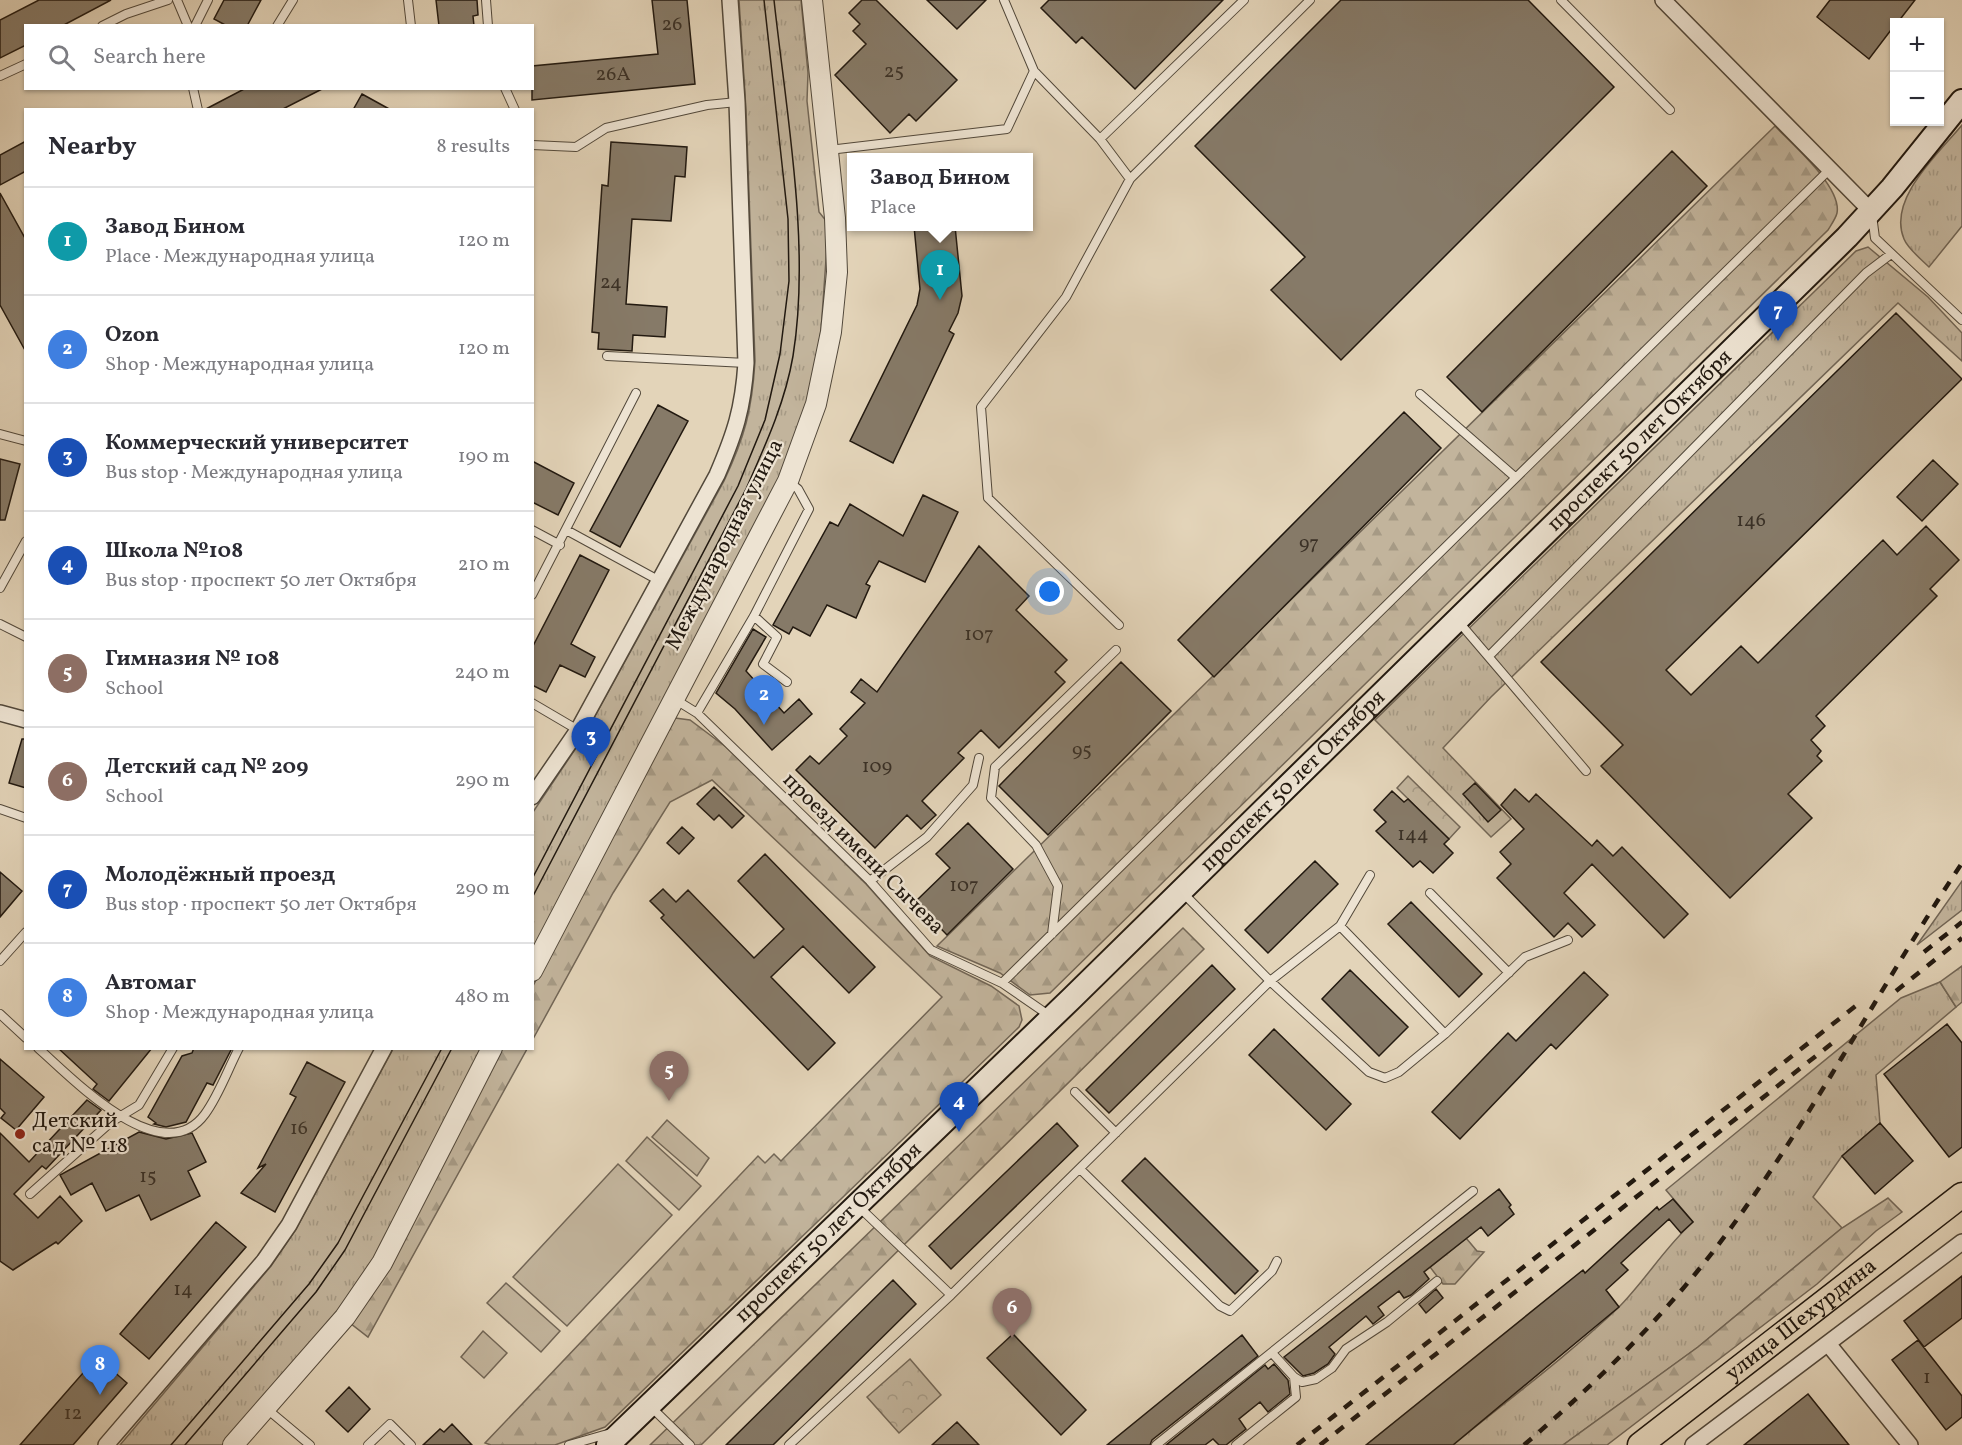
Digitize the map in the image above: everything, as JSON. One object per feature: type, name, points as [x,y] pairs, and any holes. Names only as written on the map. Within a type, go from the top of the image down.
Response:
[{"type":"main road","name":"проспект 50 лет Октября","points":[[608,1445],[1458,620],[1871,211],[1962,101]]},
{"type":"main road","name":"улица Шехурдина","points":[[1640,1445],[1962,1195]]},
{"type":"street","name":"Международная улица","points":[[534,794],[578,730],[717,475],[735,434],[743,402],[746,363],[737,102],[730,0]]},
{"type":"street","name":"Международная улица","points":[[534,967],[788,481],[816,404],[831,332],[837,272],[828,150],[812,0]]},
{"type":"street","points":[[1663,0],[1828,170],[1871,211]]},
{"type":"street","points":[[0,713],[24,719]]},
{"type":"street","points":[[106,1445],[289,1226],[383,1050]]},
{"type":"street","points":[[233,1445],[345,1317],[382,1263],[491,1050]]},
{"type":"street","points":[[1693,1445],[1829,1345],[1962,1242]]},
{"type":"street","points":[[1829,1345],[1910,1445]]},
{"type":"lane","points":[[106,24],[126,14],[168,0]]},
{"type":"lane","points":[[177,0],[187,24]]},
{"type":"lane","points":[[196,24],[208,0]]},
{"type":"lane","points":[[278,24],[293,0]]},
{"type":"lane","points":[[408,0],[411,24]]},
{"type":"lane","points":[[486,0],[488,24]]},
{"type":"lane","points":[[1004,0],[1034,71],[1100,139],[1130,179]]},
{"type":"lane","points":[[1100,139],[1244,0]]},
{"type":"lane","points":[[1119,625],[988,498],[981,407],[1066,297],[1130,179],[1310,0]]},
{"type":"lane","points":[[1561,0],[1670,110]]},
{"type":"lane","points":[[0,76],[24,65]]},
{"type":"lane","points":[[828,150],[1007,129],[1034,71]]},
{"type":"lane","points":[[193,90],[198,108]]},
{"type":"lane","points":[[506,90],[514,108]]},
{"type":"lane","points":[[534,145],[576,147],[606,128],[707,105],[737,102]]},
{"type":"lane","points":[[1002,983],[1828,170]]},
{"type":"lane","points":[[1871,211],[1875,238],[1962,320]]},
{"type":"lane","points":[[1490,655],[1866,273],[1891,254]]},
{"type":"lane","points":[[607,356],[746,363]]},
{"type":"lane","points":[[534,591],[568,531],[636,393]]},
{"type":"lane","points":[[1420,394],[1515,477]]},
{"type":"lane","points":[[0,434],[24,440]]},
{"type":"lane","points":[[697,713],[754,616],[809,509],[798,489],[788,481]]},
{"type":"lane","points":[[534,531],[560,545]]},
{"type":"lane","points":[[568,531],[658,580]]},
{"type":"lane","points":[[0,588],[24,545]]},
{"type":"lane","points":[[754,616],[777,637],[763,664],[787,682]]},
{"type":"lane","points":[[1458,620],[1586,771]]},
{"type":"lane","points":[[0,624],[24,636]]},
{"type":"lane","points":[[1052,934],[1058,886],[1036,845],[992,798],[995,767],[1116,650]]},
{"type":"lane","name":"проезд имени Сычева","points":[[675,699],[697,713],[870,881],[931,950],[1002,983],[1050,1016]]},
{"type":"lane","points":[[534,704],[578,730]]},
{"type":"lane","points":[[870,881],[927,837],[973,785],[980,758]]},
{"type":"lane","points":[[0,808],[24,817]]},
{"type":"lane","points":[[789,1445],[951,1295],[1270,981],[1340,926],[1370,875]]},
{"type":"lane","points":[[1181,890],[1270,981],[1369,1072],[1385,1078],[1399,1072],[1445,1034],[1526,957],[1568,940]]},
{"type":"lane","points":[[1431,893],[1509,973]]},
{"type":"lane","points":[[1340,926],[1445,1034]]},
{"type":"lane","points":[[0,961],[24,934]]},
{"type":"lane","points":[[0,1014],[24,1036]]},
{"type":"lane","points":[[40,1050],[102,1104],[152,1132],[166,1135],[193,1126],[205,1114],[238,1050]]},
{"type":"lane","points":[[30,1194],[111,1122],[124,1117],[139,1105],[172,1050]]},
{"type":"lane","points":[[1075,1092],[1116,1133]]},
{"type":"lane","points":[[1080,1168],[1220,1306],[1230,1311],[1237,1307],[1272,1271],[1277,1261]]},
{"type":"lane","points":[[1156,1445],[1273,1354],[1473,1191]]},
{"type":"lane","points":[[857,1204],[951,1295]]},
{"type":"lane","points":[[1273,1354],[1294,1377],[1302,1382],[1316,1379],[1332,1368],[1346,1349],[1387,1322],[1437,1281]]},
{"type":"lane","points":[[1236,1445],[1296,1397],[1294,1377]]},
{"type":"lane","points":[[649,1405],[690,1445]]},
{"type":"lane","points":[[266,1408],[310,1445]]},
{"type":"lane","points":[[368,1445],[390,1424],[411,1445]]},
{"type":"lane","points":[[569,1445],[625,1429]]},
{"type":"green space","points":[[739,0],[801,0],[808,73],[807,101],[819,212],[827,222],[821,331],[810,394],[778,484],[534,956],[534,811],[584,736],[724,481],[742,436],[749,409],[755,361],[746,110]]},
{"type":"green space","points":[[1962,125],[1962,226],[1929,267],[1904,239],[1901,224],[1903,208],[1918,178]]},
{"type":"green space","points":[[1775,126],[1814,166],[1832,191],[1837,213],[1828,230],[1050,993],[1030,995],[1000,973],[937,946]]},
{"type":"green space","points":[[1868,247],[1928,297],[1962,333],[1962,361],[1898,303],[1491,697],[1443,748],[1511,819],[1491,837],[1375,720],[1856,251]]},
{"type":"green space","points":[[675,718],[690,720],[726,747],[866,884],[930,956],[991,986],[1019,1006],[1022,1020],[1019,1027],[605,1427],[555,1445],[491,1445],[485,1443],[758,1156],[765,1163],[774,1154],[781,1161],[942,997],[712,780],[670,802],[613,893],[534,1037],[534,984],[667,724]]},
{"type":"green space","points":[[1408,776],[1460,827],[1449,839],[1397,788]]},
{"type":"green space","points":[[1962,881],[1962,910],[1917,945]]},
{"type":"green space","points":[[1183,928],[1204,949],[701,1445],[650,1445]]},
{"type":"green space","points":[[1962,966],[1962,1002],[1956,1007],[1940,982]]},
{"type":"green space","points":[[1940,982],[1956,1007],[1876,1075],[1880,1123],[1842,1156],[1813,1197],[1842,1228],[1698,1347],[1563,1445],[1453,1445],[1557,1361],[1618,1308],[1673,1242],[1693,1222],[1666,1190],[1901,998]]},
{"type":"green space","points":[[392,1050],[485,1050],[377,1259],[339,1312],[222,1445],[120,1445],[271,1266],[296,1229]]},
{"type":"green space","points":[[499,1050],[526,1050],[368,1337],[350,1323]]},
{"type":"green space","points":[[667,1120],[709,1158],[697,1176],[652,1137]]},
{"type":"green space","points":[[647,1137],[701,1186],[679,1210],[626,1161]]},
{"type":"green space","points":[[618,1164],[672,1215],[567,1326],[513,1277]]},
{"type":"green space","points":[[1888,1198],[1902,1212],[1876,1231],[1817,1284],[1607,1445],[1563,1445],[1698,1347],[1842,1228]]},
{"type":"green space","points":[[1466,1238],[1477,1251],[1484,1252],[1455,1284],[1443,1284],[1430,1267]]},
{"type":"green space","points":[[506,1283],[560,1331],[541,1352],[487,1303]]},
{"type":"green space","points":[[483,1331],[507,1353],[484,1378],[461,1357]]},
{"type":"green space","points":[[910,1359],[941,1395],[899,1433],[867,1397]]},
{"type":"building","points":[[39,0],[111,0],[66,24],[24,24],[24,46],[0,58],[0,20]]},
{"type":"building","points":[[224,0],[261,0],[248,24],[223,24],[214,19]]},
{"type":"building","points":[[436,0],[477,0],[478,15],[473,16],[474,24],[439,24]]},
{"type":"building","points":[[652,0],[687,0],[695,84],[532,100],[534,66],[658,54]]},
{"type":"building","points":[[862,0],[876,0],[957,80],[916,121],[909,114],[890,133],[835,75],[866,44],[853,31],[860,24],[849,13]]},
{"type":"building","points":[[927,0],[986,0],[957,29]]},
{"type":"building","points":[[1049,0],[1223,0],[1135,89],[1082,37],[1076,43],[1041,8]]},
{"type":"building","points":[[1341,0],[1528,0],[1614,87],[1341,360],[1271,290],[1305,257],[1195,146]]},
{"type":"building","points":[[1830,0],[1915,0],[1901,18],[1890,18],[1890,31],[1869,59],[1817,17]]},
{"type":"building","points":[[242,90],[320,90],[285,108],[208,108]]},
{"type":"building","points":[[362,94],[387,108],[354,108]]},
{"type":"building","points":[[24,142],[24,172],[0,185],[0,155]]},
{"type":"building","points":[[611,142],[687,147],[685,177],[675,176],[671,221],[632,219],[626,304],[667,307],[665,337],[633,335],[632,351],[598,349],[599,333],[592,332],[602,185],[608,186]]},
{"type":"building","points":[[1672,151],[1707,186],[1482,412],[1447,377]]},
{"type":"building","points":[[0,193],[24,236],[24,348],[0,305]]},
{"type":"building","points":[[914,231],[956,231],[962,296],[958,313],[949,331],[954,334],[893,463],[850,441],[917,305],[920,289]]},
{"type":"building","points":[[1896,313],[1962,379],[1666,670],[1691,695],[1741,646],[1758,663],[1883,540],[1897,555],[1926,526],[1959,560],[1930,589],[1937,596],[1816,716],[1825,726],[1811,740],[1821,751],[1817,756],[1822,761],[1788,794],[1812,818],[1730,898],[1601,766],[1623,745],[1541,662]]},
{"type":"building","points":[[658,405],[688,421],[620,547],[590,531]]},
{"type":"building","points":[[1404,412],[1441,448],[1214,677],[1178,640]]},
{"type":"building","points":[[0,459],[20,464],[5,520],[0,520]]},
{"type":"building","points":[[1933,460],[1958,484],[1922,521],[1897,497]]},
{"type":"building","points":[[534,462],[574,483],[558,515],[534,503]]},
{"type":"building","points":[[923,495],[958,512],[925,582],[879,561],[866,584],[870,586],[856,618],[827,605],[810,636],[793,627],[789,634],[773,625],[830,522],[838,526],[850,504],[903,536]]},
{"type":"building","points":[[979,546],[1029,596],[1016,610],[1067,660],[1055,672],[1065,682],[999,748],[981,730],[958,753],[964,758],[922,801],[936,815],[921,829],[907,815],[875,848],[796,770],[810,756],[819,764],[847,736],[840,729],[865,703],[851,692],[861,679],[877,692]]},
{"type":"building","points":[[580,555],[609,570],[571,644],[595,657],[585,677],[560,665],[546,692],[534,686],[534,644]]},
{"type":"building","points":[[753,629],[766,637],[746,671],[784,713],[799,699],[812,714],[772,750],[735,709],[716,693]]},
{"type":"building","points":[[1121,662],[1171,711],[1048,835],[999,786]]},
{"type":"building","points":[[22,739],[24,739],[24,787],[9,783]]},
{"type":"building","points":[[1475,783],[1501,810],[1488,822],[1463,794]]},
{"type":"building","points":[[714,787],[744,816],[732,828],[719,815],[714,820],[697,804]]},
{"type":"building","points":[[1515,789],[1529,802],[1536,794],[1592,846],[1597,840],[1613,856],[1622,847],[1688,914],[1664,938],[1592,864],[1564,893],[1595,925],[1582,937],[1568,923],[1554,937],[1497,878],[1511,864],[1500,852],[1524,829],[1501,805]]},
{"type":"building","points":[[1392,791],[1404,802],[1408,799],[1449,839],[1444,844],[1453,853],[1433,873],[1420,861],[1413,867],[1376,831],[1386,822],[1374,810]]},
{"type":"building","points":[[968,823],[1013,869],[947,935],[915,902],[950,868],[936,854]]},
{"type":"building","points":[[682,827],[694,838],[679,854],[667,843]]},
{"type":"building","points":[[765,854],[875,967],[849,993],[803,946],[771,977],[835,1043],[808,1070],[661,918],[664,915],[650,901],[663,889],[676,902],[688,890],[754,958],[784,929],[738,881]]},
{"type":"building","points":[[1315,861],[1338,884],[1268,953],[1245,930]]},
{"type":"building","points":[[0,872],[22,891],[0,917]]},
{"type":"building","points":[[1411,902],[1482,974],[1459,997],[1388,924]]},
{"type":"building","points":[[1212,965],[1235,989],[1109,1113],[1086,1090]]},
{"type":"building","points":[[1350,970],[1408,1027],[1379,1056],[1322,999]]},
{"type":"building","points":[[1584,972],[1608,995],[1556,1049],[1551,1044],[1460,1139],[1432,1112],[1508,1033],[1516,1041]]},
{"type":"building","points":[[1947,1024],[1962,1043],[1962,1147],[1949,1157],[1884,1074]]},
{"type":"building","points":[[1274,1029],[1351,1104],[1326,1130],[1249,1055]]},
{"type":"building","points":[[60,1050],[150,1050],[109,1101],[93,1089],[97,1084]]},
{"type":"building","points":[[193,1050],[231,1050],[213,1085],[207,1083],[186,1122],[166,1127],[154,1124],[156,1123],[148,1117],[182,1056],[192,1053]]},
{"type":"building","points":[[0,1059],[44,1097],[16,1130],[1,1118],[5,1113],[0,1108]]},
{"type":"building","points":[[307,1062],[345,1082],[275,1212],[241,1193],[266,1164],[258,1168],[296,1097],[290,1094]]},
{"type":"building","points":[[87,1100],[101,1110],[46,1169],[42,1166],[14,1194],[38,1218],[60,1196],[82,1221],[58,1244],[56,1242],[13,1270],[0,1261],[0,1133],[29,1162]]},
{"type":"building","points":[[1057,1123],[1078,1146],[951,1269],[929,1246]]},
{"type":"building","points":[[1880,1123],[1913,1161],[1875,1194],[1842,1156]]},
{"type":"building","points":[[139,1132],[166,1139],[192,1133],[206,1162],[188,1171],[200,1196],[151,1220],[139,1195],[106,1211],[92,1183],[71,1195],[60,1175]]},
{"type":"building","points":[[1145,1158],[1258,1271],[1235,1294],[1122,1181]]},
{"type":"building","points":[[1499,1189],[1511,1205],[1509,1207],[1514,1214],[1488,1236],[1481,1227],[1424,1272],[1429,1279],[1411,1295],[1404,1298],[1399,1291],[1378,1307],[1384,1315],[1373,1324],[1366,1316],[1329,1347],[1335,1354],[1328,1364],[1314,1373],[1303,1376],[1284,1357]]},
{"type":"building","points":[[1673,1199],[1693,1222],[1681,1233],[1669,1219],[1621,1263],[1628,1270],[1606,1290],[1619,1307],[1453,1445],[1366,1445],[1583,1270],[1585,1273],[1657,1207],[1659,1210]]},
{"type":"building","points":[[216,1222],[246,1247],[149,1359],[120,1334]]},
{"type":"building","points":[[1962,1276],[1962,1318],[1924,1347],[1904,1321]]},
{"type":"building","points":[[893,1280],[916,1304],[773,1445],[726,1445]]},
{"type":"building","points":[[1436,1289],[1443,1298],[1426,1313],[1419,1304]]},
{"type":"building","points":[[1013,1334],[1086,1410],[1061,1435],[987,1358]]},
{"type":"building","points":[[1242,1335],[1258,1356],[1152,1440],[1150,1445],[1107,1445]]},
{"type":"building","points":[[1918,1340],[1962,1396],[1962,1417],[1946,1430],[1892,1360]]},
{"type":"building","points":[[97,1357],[127,1383],[73,1445],[20,1445]]},
{"type":"building","points":[[1274,1364],[1288,1380],[1290,1394],[1268,1412],[1260,1402],[1239,1419],[1246,1429],[1226,1445],[1219,1445],[1213,1439],[1205,1445],[1166,1445],[1265,1365],[1268,1369]]},
{"type":"building","points":[[349,1387],[370,1409],[348,1432],[326,1411]]},
{"type":"building","points":[[1808,1394],[1849,1445],[1744,1445]]},
{"type":"building","points":[[957,1422],[979,1445],[932,1445]]},
{"type":"building","points":[[452,1424],[472,1445],[423,1445],[440,1429],[444,1432]]},
{"type":"tram line","points":[[534,875],[738,486],[765,420],[780,354],[789,281],[788,219],[764,0]]},
{"type":"tram line","points":[[534,894],[746,489],[774,424],[785,391],[793,356],[798,314],[798,224],[795,178],[774,0]]},
{"type":"tram line","points":[[171,1445],[309,1284],[338,1243],[441,1050]]},
{"type":"tram line","points":[[185,1445],[316,1292],[345,1250],[451,1050]]},
{"type":"railway","points":[[1524,1445],[1635,1341],[1710,1256],[1764,1181],[1822,1091],[1962,863]]},
{"type":"railway","points":[[1924,952],[1962,922]]},
{"type":"railway","points":[[1896,991],[1962,938]]},
{"type":"railway","points":[[1297,1445],[1862,1001]]},
{"type":"railway","points":[[1320,1445],[1835,1041]]},
{"type":"place","name":"Завод Бином","points":[[940,300]]},
{"type":"place","name":"Молодёжный проезд","points":[[1778,341]]},
{"type":"place","name":"Ozon","points":[[764,725]]},
{"type":"place","name":"Коммерческий университет","points":[[591,767]]},
{"type":"place","name":"Гимназия № 108","points":[[669,1101]]},
{"type":"place","name":"Школа №108","points":[[959,1132]]},
{"type":"place","name":"Детский сад № 118","points":[[20,1134]]},
{"type":"place","name":"Детский сад № 209","points":[[1012,1338]]},
{"type":"place","name":"Автомаг","points":[[100,1395]]}]
